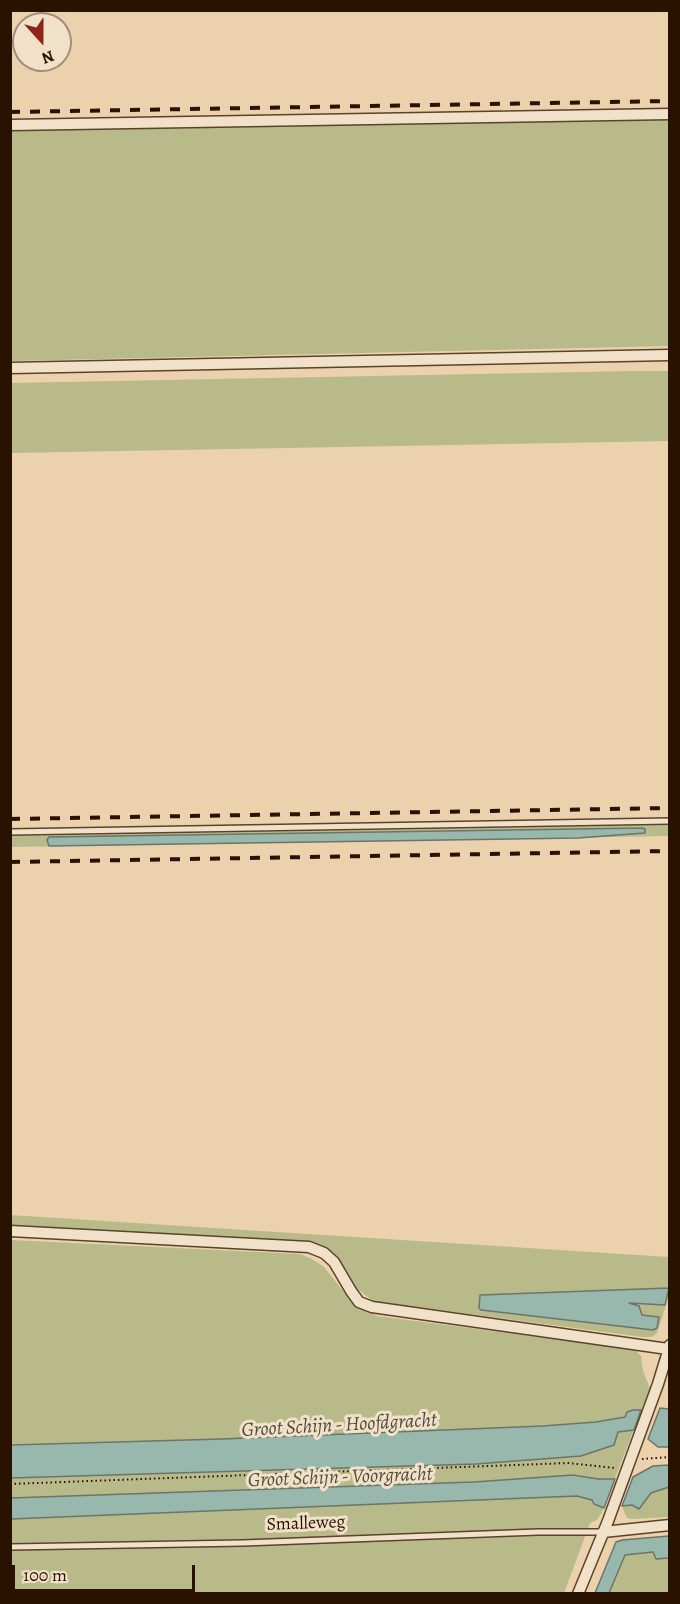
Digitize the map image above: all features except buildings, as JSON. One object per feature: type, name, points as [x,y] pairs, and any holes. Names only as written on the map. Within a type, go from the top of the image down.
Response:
[{"type":"street","points":[[10,125],[669,114]]},
{"type":"street","points":[[10,368],[669,355]]},
{"type":"street","points":[[10,1231],[309,1247],[324,1253],[334,1262],[359,1302],[372,1307],[669,1347],[658,1384],[608,1521],[578,1593]]},
{"type":"street","points":[[603,1532],[669,1526]]},
{"type":"lane","points":[[10,831],[669,821]]},
{"type":"lane","name":"Smalleweg","points":[[10,1547],[243,1543],[538,1532],[603,1532]]},
{"type":"path","points":[[10,1484],[568,1463],[628,1464],[669,1457]]},
{"type":"green space","points":[[669,118],[669,346],[11,361],[10,130]]},
{"type":"green space","points":[[669,371],[669,441],[11,453],[11,383]]},
{"type":"green space","points":[[670,825],[669,836],[11,847],[10,836]]},
{"type":"green space","points":[[10,1215],[669,1257],[669,1296],[657,1333],[652,1337],[642,1337],[373,1301],[356,1288],[326,1250],[11,1227]]},
{"type":"green space","points":[[11,1240],[300,1254],[324,1267],[355,1306],[377,1316],[636,1351],[641,1356],[643,1371],[650,1388],[601,1514],[597,1520],[590,1523],[564,1593],[11,1594]]},
{"type":"green space","points":[[669,1487],[669,1517],[627,1518],[622,1506],[643,1505],[651,1493]]},
{"type":"green space","points":[[669,1546],[669,1593],[604,1594],[619,1554]]},
{"type":"water","points":[[645,829],[645,833],[578,838],[49,846],[47,840],[49,837]]},
{"type":"water","points":[[669,1288],[665,1305],[629,1303],[639,1306],[642,1315],[659,1317],[657,1328],[653,1330],[479,1308],[480,1295]]},
{"type":"water","points":[[660,1408],[669,1409],[669,1447],[658,1447],[648,1439]]},
{"type":"water","points":[[641,1410],[634,1430],[618,1432],[614,1445],[581,1456],[476,1464],[11,1478],[11,1445],[543,1426],[596,1422],[625,1417],[627,1412]]},
{"type":"water","points":[[669,1465],[669,1487],[651,1493],[639,1509],[632,1505],[622,1506],[633,1477],[653,1466]]},
{"type":"water","points":[[573,1475],[615,1479],[604,1508],[594,1504],[592,1500],[577,1496],[11,1519],[11,1498],[474,1482]]},
{"type":"water","points":[[669,1536],[669,1558],[656,1559],[653,1552],[625,1555],[609,1593],[595,1593],[616,1542]]},
{"type":"railway","points":[[10,112],[670,101]]},
{"type":"railway","points":[[10,819],[670,808]]},
{"type":"railway","points":[[10,862],[670,851]]},
{"type":"water label","name":"Groot Schijn - Hoofdgracht","points":[[339,1426]]},
{"type":"water label","name":"Groot Schijn - Voorgracht","points":[[340,1478]]}]
